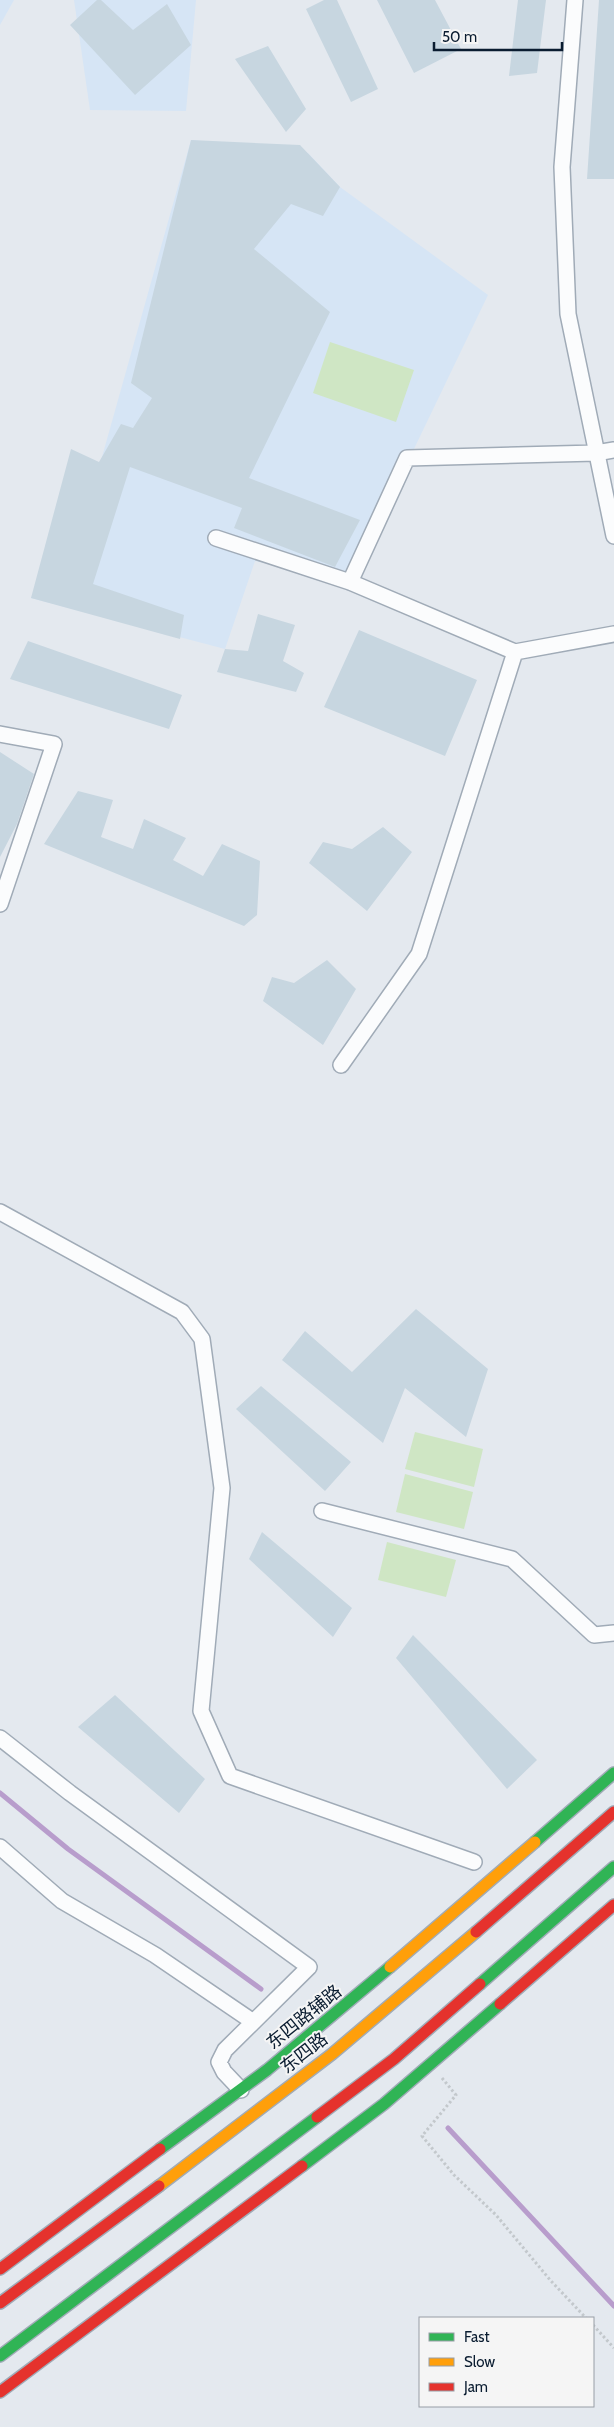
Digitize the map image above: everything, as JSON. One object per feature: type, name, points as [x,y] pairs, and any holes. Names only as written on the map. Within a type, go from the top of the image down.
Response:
[{"type":"main road","name":"东四路辅路","points":[[0,2269],[241,2090],[348,2004],[614,1773]]},
{"type":"main road","name":"东四路","points":[[0,2303],[138,2202],[330,2055],[422,1980],[614,1812]]},
{"type":"main road","points":[[0,2356],[122,2266],[394,2059],[614,1867]]},
{"type":"main road","points":[[0,2392],[384,2104],[614,1906]]},
{"type":"street","points":[[575,0],[562,167],[568,314],[614,536]]},
{"type":"street","points":[[350,582],[407,458],[596,453],[614,450]]},
{"type":"street","points":[[216,538],[350,582],[514,652],[614,634]]},
{"type":"street","points":[[341,1064],[419,954],[514,652]]},
{"type":"street","points":[[0,734],[54,744],[0,904]]},
{"type":"street","points":[[0,1212],[182,1312],[202,1339],[222,1488],[201,1711],[230,1776],[474,1862]]},
{"type":"street","points":[[322,1511],[512,1559],[594,1636],[614,1633]]},
{"type":"street","points":[[0,1738],[184,1877],[309,1967],[252,2021],[225,2050],[219,2062],[224,2072],[241,2090]]},
{"type":"street","points":[[0,1847],[62,1901],[155,1956],[252,2021]]},
{"type":"path","points":[[431,2065],[456,2095],[422,2136],[454,2174],[496,2215],[551,2282],[585,2317]]},
{"type":"path","points":[[594,2326],[614,2348]]},
{"type":"shaded area","points":[[0,0],[14,0],[0,25]]},
{"type":"shaded area","points":[[74,0],[196,0],[186,111],[90,110]]},
{"type":"shaded area","points":[[191,140],[308,153],[340,187],[488,295],[350,582],[255,561],[225,649],[31,598],[102,457]]},
{"type":"green space","points":[[330,342],[414,370],[396,422],[313,393]]},
{"type":"green space","points":[[415,1432],[483,1449],[474,1487],[405,1469]]},
{"type":"green space","points":[[405,1474],[473,1492],[464,1529],[396,1512]]},
{"type":"green space","points":[[387,1542],[456,1560],[446,1597],[378,1580]]},
{"type":"building","points":[[97,0],[101,0],[133,30],[167,4],[191,45],[135,95],[70,25]]},
{"type":"building","points":[[324,0],[337,0],[378,89],[351,102],[306,9]]},
{"type":"building","points":[[377,0],[435,0],[461,49],[414,73]]},
{"type":"building","points":[[518,0],[546,0],[537,73],[509,76]]},
{"type":"building","points":[[599,0],[614,0],[614,179],[587,179]]},
{"type":"building","points":[[268,46],[306,109],[286,132],[235,59]]},
{"type":"building","points":[[191,140],[300,145],[340,187],[323,216],[291,204],[254,249],[330,312],[249,478],[360,520],[335,567],[234,528],[242,508],[130,467],[93,584],[184,615],[180,639],[31,598],[71,449],[99,462],[121,424],[133,428],[152,398],[131,383]]},
{"type":"building","points":[[258,614],[295,625],[283,661],[304,673],[296,692],[217,672],[225,649],[248,651]]},
{"type":"building","points":[[359,630],[477,680],[445,756],[324,707]]},
{"type":"building","points":[[28,641],[182,695],[169,729],[10,679]]},
{"type":"building","points":[[0,752],[34,774],[17,824],[0,857]]},
{"type":"building","points":[[78,791],[113,800],[101,837],[133,849],[144,819],[186,838],[173,860],[203,876],[222,844],[260,861],[257,915],[244,926],[44,844]]},
{"type":"building","points":[[383,827],[412,852],[367,911],[309,863],[323,842],[352,849]]},
{"type":"building","points":[[327,960],[356,989],[323,1045],[263,1001],[272,977],[294,983]]},
{"type":"building","points":[[416,1309],[488,1369],[466,1437],[405,1388],[383,1443],[282,1360],[305,1331],[352,1372]]},
{"type":"building","points":[[261,1386],[351,1462],[325,1491],[236,1409]]},
{"type":"building","points":[[262,1532],[352,1608],[333,1637],[249,1559]]},
{"type":"building","points":[[413,1635],[537,1760],[507,1789],[396,1658]]},
{"type":"building","points":[[115,1695],[205,1779],[179,1813],[78,1727]]},
{"type":"waterway","points":[[0,1793],[68,1849],[261,1989]]},
{"type":"waterway","points":[[448,2128],[614,2306]]},
{"type":"traffic: fast","points":[[535,1842],[614,1773]]},
{"type":"traffic: fast","points":[[480,1984],[614,1867]]},
{"type":"traffic: fast","points":[[160,2149],[267,2070],[390,1967]]},
{"type":"traffic: fast","points":[[302,2166],[384,2104],[500,2004]]},
{"type":"traffic: fast","points":[[0,2356],[317,2117]]},
{"type":"traffic: slow","points":[[390,1967],[535,1842]]},
{"type":"traffic: slow","points":[[159,2186],[332,2054],[476,1932]]},
{"type":"traffic: jam","points":[[476,1932],[614,1812]]},
{"type":"traffic: jam","points":[[500,2004],[614,1905]]},
{"type":"traffic: jam","points":[[317,2117],[394,2059],[480,1984]]},
{"type":"traffic: jam","points":[[0,2269],[160,2149]]},
{"type":"traffic: jam","points":[[0,2392],[302,2166]]},
{"type":"traffic: jam","points":[[0,2303],[159,2186]]}]
